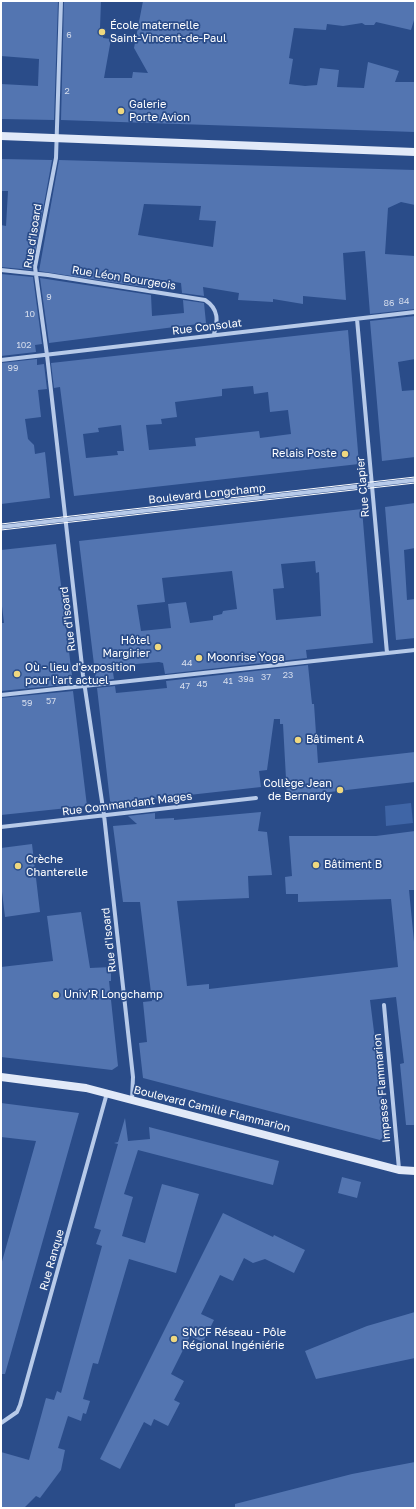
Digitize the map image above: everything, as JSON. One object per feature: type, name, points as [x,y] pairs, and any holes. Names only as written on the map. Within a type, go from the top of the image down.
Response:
[{"type":"street","name":"Rue d'Isoard","points":[[61,1],[56,158],[34,267],[47,355],[65,519],[104,815],[134,1077],[132,1100]]},
{"type":"street","points":[[1,136],[415,152]]},
{"type":"street","name":"Rue Léon Bourgeois","points":[[1,270],[35,273],[205,300],[214,308],[216,312],[214,334]]},
{"type":"street","name":"Rue Consolat","points":[[1,360],[214,334],[415,312]]},
{"type":"street","name":"Rue Clapier","points":[[357,319],[387,653]]},
{"type":"street","name":"Boulevard Longchamp","points":[[1,527],[415,480]]},
{"type":"street","points":[[1,695],[415,650]]},
{"type":"street","name":"Rue Commandant Mages","points":[[1,827],[256,798]]},
{"type":"street","name":"Impasse Flammarion","points":[[384,1005],[399,1170]]},
{"type":"street","name":"Boulevard Camille Flammarion","points":[[1,1077],[86,1088],[399,1170],[415,1171]]},
{"type":"street","name":"Rue Ranque","points":[[1,1423],[17,1412],[20,1405],[108,1093]]},
{"type":"shaded area","points":[[411,803],[413,823],[386,826],[385,806]]},
{"type":"building","points":[[1,1],[58,1],[54,120],[1,119],[1,84],[38,86],[39,59],[1,56]]},
{"type":"building","points":[[64,1],[101,1],[100,28],[104,28],[103,38],[111,39],[104,78],[132,78],[133,72],[148,73],[134,48],[143,1],[415,1],[415,17],[411,30],[376,22],[374,25],[365,25],[362,23],[343,26],[327,24],[326,30],[294,28],[289,58],[293,59],[289,84],[305,86],[317,85],[320,68],[339,70],[337,87],[364,88],[368,62],[399,71],[395,82],[415,82],[415,132],[61,120]]},
{"type":"building","points":[[1,159],[52,160],[32,270],[1,267],[1,225],[6,226],[8,191],[1,191]]},
{"type":"building","points":[[59,160],[415,170],[415,205],[401,202],[388,208],[385,254],[415,256],[415,309],[370,314],[365,251],[343,253],[346,300],[303,296],[303,304],[273,299],[273,302],[238,300],[239,293],[203,287],[204,296],[182,293],[181,283],[149,278],[150,288],[39,271]],"holes":[[[144,204],[201,206],[199,220],[216,221],[213,247],[138,235]]]},
{"type":"building","points":[[1,274],[33,277],[42,344],[35,345],[36,352],[1,356]]},
{"type":"building","points":[[40,278],[151,295],[152,316],[184,313],[183,300],[204,303],[206,323],[49,343]]},
{"type":"building","points":[[415,316],[415,359],[398,362],[402,391],[415,390],[415,457],[382,461],[370,321]]},
{"type":"building","points":[[348,330],[359,464],[74,496],[60,387],[54,388],[51,363]],"holes":[[[253,386],[254,394],[268,392],[270,412],[288,410],[291,434],[260,438],[259,431],[195,438],[196,446],[149,450],[146,425],[162,424],[161,419],[177,417],[175,402],[222,396],[222,389]],[[121,425],[124,451],[117,451],[118,455],[86,458],[83,434],[99,432],[98,428]]]},
{"type":"building","points":[[37,359],[37,365],[44,364],[47,389],[38,390],[41,417],[25,419],[28,439],[34,445],[35,454],[45,452],[50,498],[1,504],[1,363]]},
{"type":"building","points":[[415,503],[415,548],[404,550],[407,600],[415,599],[415,638],[396,640],[385,507]]},
{"type":"building","points":[[362,509],[373,643],[306,650],[307,658],[165,674],[163,663],[159,662],[112,666],[114,679],[96,681],[79,541]],"holes":[[[315,561],[316,573],[319,572],[321,616],[276,620],[273,589],[284,588],[281,564]],[[232,571],[237,609],[223,611],[222,614],[213,616],[213,620],[190,623],[186,602],[168,604],[171,628],[141,631],[137,605],[165,602],[162,578]]]},
{"type":"building","points":[[56,544],[73,684],[1,691],[1,623],[4,623],[1,598],[1,550]]},
{"type":"building","points":[[308,665],[312,704],[314,704],[318,763],[415,752],[415,782],[287,797],[283,724],[280,724],[280,719],[274,719],[267,770],[259,771],[261,787],[153,799],[154,806],[121,810],[110,801],[97,688],[115,686],[116,693],[167,688],[166,681]]},
{"type":"building","points":[[73,691],[87,806],[1,815],[1,698]]},
{"type":"building","points":[[261,812],[258,831],[267,832],[272,875],[248,876],[249,898],[177,901],[187,986],[209,984],[209,989],[398,967],[391,899],[298,902],[298,894],[286,894],[285,877],[292,876],[289,836],[376,836],[415,831],[415,890],[409,890],[415,952],[415,1125],[406,1125],[400,1064],[404,1063],[396,997],[370,1000],[386,1127],[384,1136],[380,1140],[143,1078],[139,1043],[147,1042],[143,1002],[152,1001],[140,902],[123,902],[113,826],[137,824],[128,816],[155,813],[155,819],[174,818],[174,820]]},
{"type":"building","name":"Crèche Chanterelle","points":[[32,844],[40,912],[5,917],[1,883],[1,848]]},
{"type":"building","name":"Univ'R Longchamp","points":[[81,912],[90,968],[111,967],[111,981],[109,981],[118,1066],[112,1070],[1,1057],[1,967],[53,961],[47,916]]},
{"type":"building","points":[[1,1103],[79,1113],[5,1374],[1,1374],[1,1265],[36,1141],[1,1137]]},
{"type":"building","points":[[125,1118],[128,1141],[150,1139],[149,1127],[279,1161],[273,1185],[138,1150],[124,1194],[133,1197],[122,1236],[145,1243],[162,1184],[199,1194],[176,1273],[129,1259],[98,1364],[93,1363],[83,1399],[90,1401],[86,1414],[83,1413],[81,1421],[68,1416],[58,1448],[65,1450],[61,1470],[40,1498],[36,1496],[24,1508],[1,1508],[1,1452],[29,1460],[46,1398],[54,1400],[57,1391],[61,1393],[102,1246],[96,1244],[101,1230],[94,1228],[118,1144],[114,1143],[118,1142]]},
{"type":"building","points":[[342,1177],[361,1182],[357,1198],[338,1193]]},
{"type":"building","name":"SNCF Réseau - Pôle Régional Ingéniérie","points":[[223,1213],[273,1237],[274,1235],[305,1250],[294,1273],[265,1259],[253,1263],[244,1258],[233,1281],[220,1275],[201,1314],[214,1320],[203,1342],[190,1336],[171,1374],[184,1381],[174,1400],[180,1403],[168,1426],[154,1419],[151,1426],[144,1422],[120,1469],[100,1459]]},
{"type":"building","points":[[415,1312],[415,1358],[316,1379],[305,1351],[367,1326]]},
{"type":"building","points":[[415,1462],[415,1508],[235,1508],[235,1504],[352,1474]]},
{"type":"tram line","points":[[1,524],[415,477]]},
{"type":"tram line","points":[[1,530],[415,483]]},
{"type":"place","name":"École maternelle Saint-Vincent-de-Paul","points":[[102,32]]},
{"type":"place","name":"Galerie Porte Avion","points":[[121,111]]},
{"type":"place","name":"Relais Poste","points":[[345,454]]},
{"type":"place","name":"Hôtel Margirier","points":[[158,647]]},
{"type":"place","name":"Moonrise Yoga","points":[[199,658]]},
{"type":"place","name":"Où - lieu d'exposition pour l'art actuel","points":[[17,674]]},
{"type":"place","name":"Bâtiment A","points":[[298,740]]},
{"type":"place","name":"Collège Jean de Bernardy","points":[[340,790]]},
{"type":"place","name":"Bâtiment B","points":[[316,865]]},
{"type":"place","name":"Crèche Chanterelle","points":[[18,866]]},
{"type":"place","name":"Univ'R Longchamp","points":[[56,995]]},
{"type":"place","name":"SNCF Réseau - Pôle Régional Ingéniérie","points":[[174,1339]]}]
